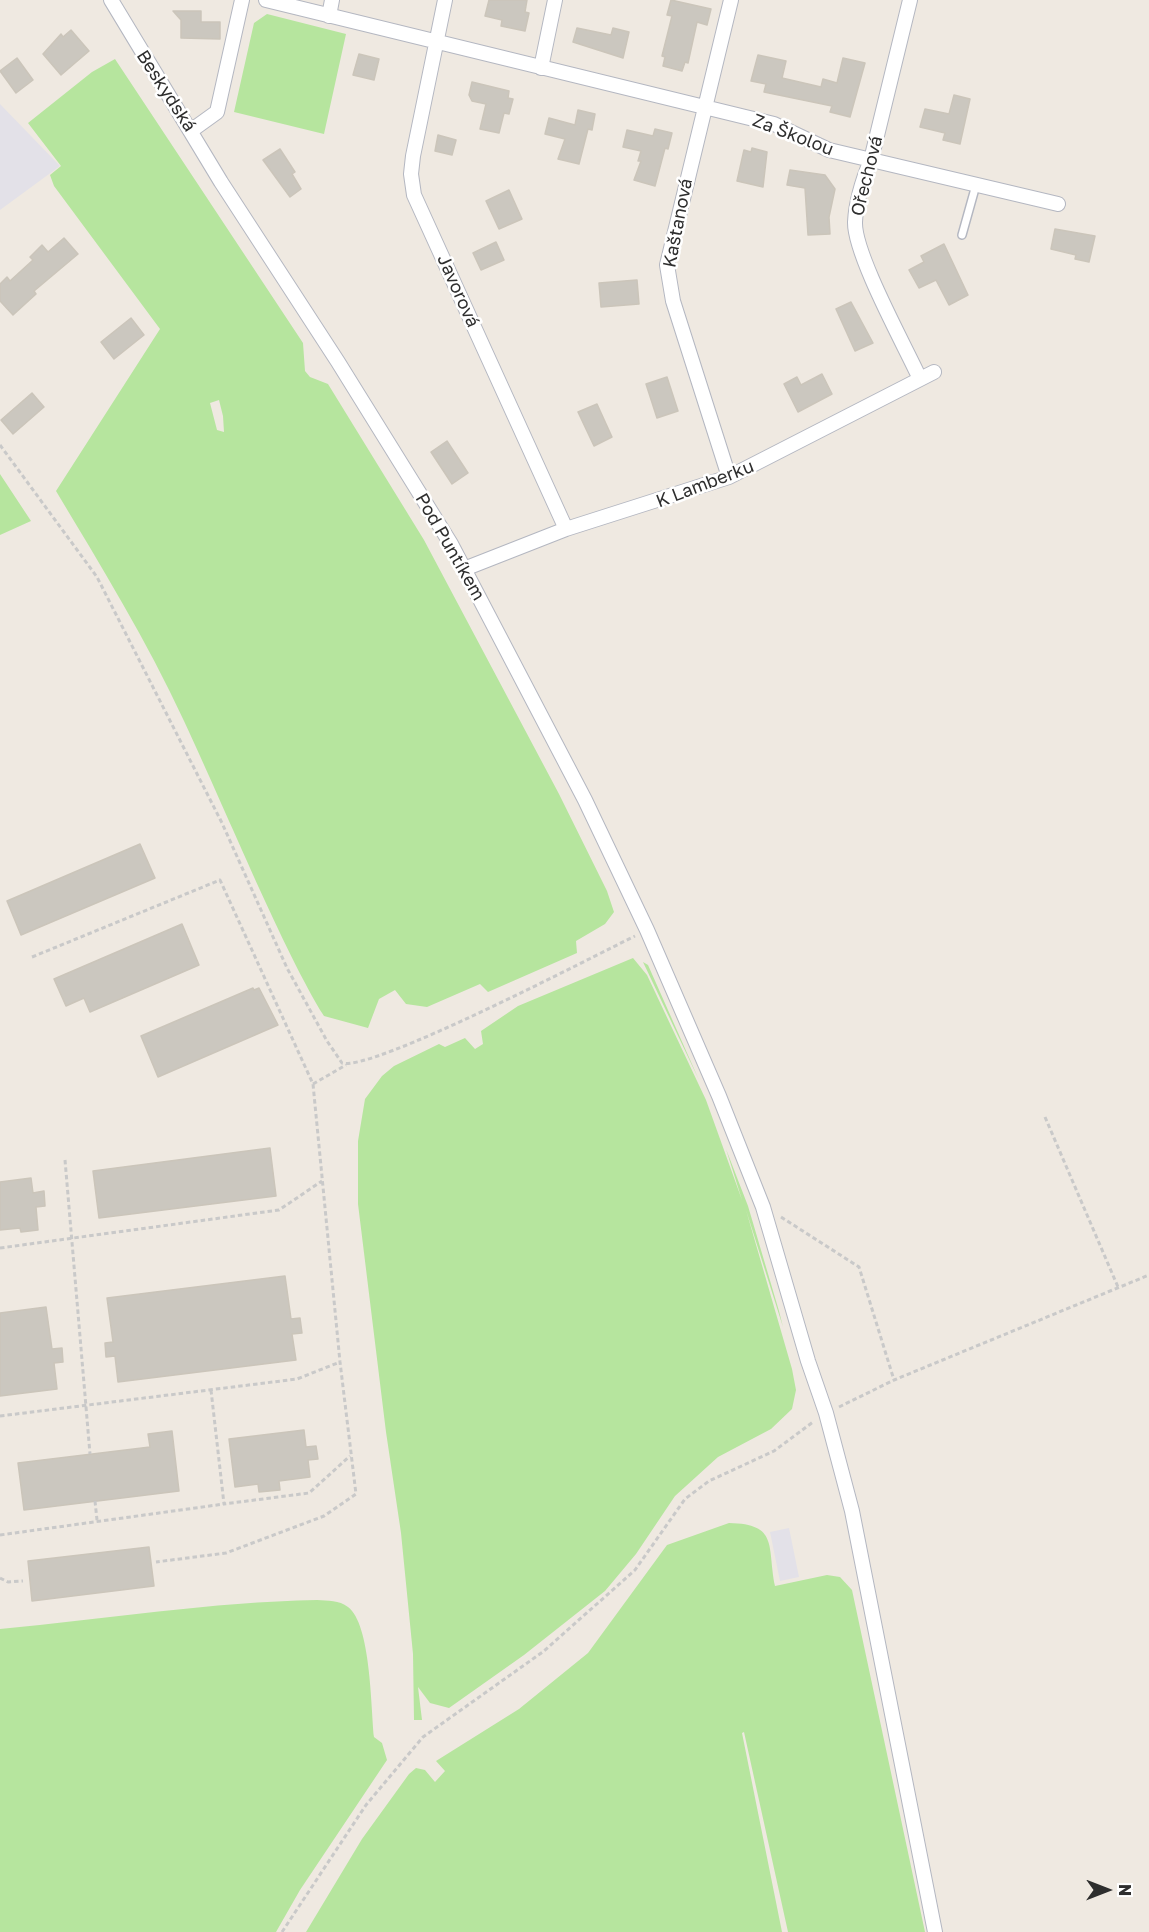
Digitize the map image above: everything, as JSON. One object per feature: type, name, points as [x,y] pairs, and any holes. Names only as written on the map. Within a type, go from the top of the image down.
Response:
[{"type":"street","name":"Beskydská","points":[[111,0],[127,30],[192,130],[221,182]]},
{"type":"street","points":[[192,130],[217,112],[242,0]]},
{"type":"street","name":"Za Školou","points":[[266,0],[774,124],[828,150],[1058,204]]},
{"type":"street","points":[[329,15],[332,0]]},
{"type":"street","points":[[436,42],[445,0]]},
{"type":"street","points":[[541,68],[555,0]]},
{"type":"street","name":"Kaštanová","points":[[729,477],[668,279],[670,245],[731,0]]},
{"type":"street","name":"Ořechová","points":[[910,0],[871,160],[862,180],[855,224],[860,250],[920,379]]},
{"type":"street","name":"Javorová","points":[[436,42],[413,156],[411,174],[414,195],[567,530]]},
{"type":"street","name":"Pod Puntíkem","points":[[221,182],[338,362],[464,569],[585,800],[647,930],[719,1096],[764,1207],[826,1413],[852,1511],[935,1932]]},
{"type":"street","name":"K Lamberku","points":[[464,569],[567,530],[729,477],[934,372]]},
{"type":"lane","points":[[962,235],[976,185]]},
{"type":"path","points":[[0,445],[97,578],[222,823],[287,968],[331,1049],[342,1063],[347,1064]]},
{"type":"path","points":[[32,957],[220,880],[314,1084],[340,1362],[356,1494],[324,1516],[226,1552],[156,1562]]},
{"type":"path","points":[[314,1084],[347,1064],[399,1050],[647,930]]},
{"type":"path","points":[[1045,1117],[1118,1287]]},
{"type":"path","points":[[65,1160],[90,1454]]},
{"type":"path","points":[[0,1248],[279,1210],[322,1181]]},
{"type":"path","points":[[764,1207],[859,1267],[894,1380]]},
{"type":"path","points":[[282,1932],[366,1805],[423,1737],[544,1651],[635,1569],[685,1499],[709,1481],[774,1451],[826,1413],[894,1380],[1149,1275]]},
{"type":"path","points":[[0,1416],[297,1379],[340,1362]]},
{"type":"path","points":[[211,1390],[224,1504]]},
{"type":"path","points":[[0,1535],[309,1493],[351,1456]]},
{"type":"path","points":[[95,1501],[98,1520]]},
{"type":"path","points":[[0,1578],[8,1582],[23,1581]]},
{"type":"shaded area","points":[[0,104],[60,166],[0,210]]},
{"type":"shaded area","points":[[789,1528],[799,1577],[780,1581],[770,1532]]},
{"type":"green space","points":[[267,14],[346,34],[324,134],[234,112],[254,23]]},
{"type":"green space","points":[[115,59],[303,343],[305,371],[310,377],[328,384],[424,540],[559,794],[607,891],[614,912],[605,924],[576,941],[577,953],[488,992],[480,984],[427,1007],[406,1004],[395,990],[379,999],[368,1028],[324,1016],[308,989],[274,920],[170,691],[123,604],[56,491],[160,329],[54,186],[50,175],[61,166],[28,123],[92,72]],"holes":[[[219,400],[224,432],[217,430],[210,403]]]},
{"type":"green space","points":[[0,474],[31,521],[0,535]]},
{"type":"green space","points":[[633,958],[647,975],[706,1100],[742,1200],[726,1149],[748,1206],[783,1327],[746,1210],[792,1369],[796,1390],[792,1409],[771,1429],[718,1457],[675,1496],[636,1554],[605,1591],[524,1655],[449,1708],[430,1703],[418,1687],[422,1720],[414,1720],[413,1654],[401,1533],[358,1204],[358,1141],[365,1099],[382,1076],[394,1066],[439,1044],[445,1047],[465,1038],[475,1049],[483,1044],[481,1031],[518,1006]]},
{"type":"green space","points":[[643,962],[648,965],[699,1080]]},
{"type":"green space","points":[[729,1523],[745,1524],[763,1533],[768,1540],[775,1586],[827,1575],[840,1577],[852,1590],[925,1932],[788,1932],[744,1732],[742,1733],[782,1932],[306,1932],[362,1839],[409,1774],[416,1768],[425,1770],[435,1782],[445,1771],[436,1761],[519,1709],[588,1653],[667,1545]]},
{"type":"green space","points":[[317,1600],[341,1603],[356,1616],[366,1648],[374,1737],[382,1743],[387,1760],[300,1890],[276,1932],[0,1932],[0,1629],[198,1607]]},
{"type":"building","points":[[489,0],[527,0],[525,12],[529,13],[525,31],[501,26],[502,20],[485,16]]},
{"type":"building","points":[[671,0],[711,9],[707,25],[697,22],[688,63],[685,62],[682,71],[663,66],[665,57],[662,56],[672,16],[667,15]]},
{"type":"building","points":[[173,11],[201,11],[201,22],[220,22],[220,39],[181,38],[181,20]]},
{"type":"building","points":[[577,28],[611,35],[613,28],[629,32],[623,58],[573,42]]},
{"type":"building","points":[[71,30],[89,51],[61,75],[43,54],[61,34],[63,37]]},
{"type":"building","points":[[359,54],[379,59],[374,80],[353,75]]},
{"type":"building","points":[[758,55],[786,61],[782,78],[821,87],[823,79],[837,83],[843,58],[865,63],[850,117],[830,112],[832,106],[764,92],[766,84],[751,81]]},
{"type":"building","points":[[17,58],[33,80],[16,93],[0,71]]},
{"type":"building","points":[[472,82],[509,91],[508,98],[513,99],[509,114],[504,113],[499,133],[480,129],[486,104],[472,101],[469,95]]},
{"type":"building","points":[[954,95],[970,99],[960,144],[943,140],[945,133],[920,127],[925,109],[949,114]]},
{"type":"building","points":[[578,110],[595,114],[592,130],[588,129],[579,164],[558,159],[565,139],[545,134],[549,118],[575,125]]},
{"type":"building","points":[[655,129],[672,133],[668,149],[665,148],[655,186],[634,180],[641,161],[638,161],[641,151],[623,147],[627,130],[653,136]]},
{"type":"building","points":[[438,135],[456,140],[452,155],[435,151]]},
{"type":"building","points":[[752,148],[767,152],[763,187],[737,181],[744,150],[751,152]]},
{"type":"building","points":[[280,149],[295,172],[292,174],[301,189],[290,197],[263,160]]},
{"type":"building","points":[[790,170],[825,175],[835,189],[829,217],[830,234],[808,235],[805,188],[787,185]]},
{"type":"building","points":[[509,190],[522,219],[499,229],[486,201]]},
{"type":"building","points":[[1055,229],[1095,236],[1089,262],[1075,259],[1076,255],[1051,249]]},
{"type":"building","points":[[64,238],[78,254],[34,291],[36,294],[13,315],[0,301],[0,284],[7,277],[10,281],[33,260],[30,257],[42,245],[48,252]]},
{"type":"building","points":[[496,242],[504,260],[481,270],[473,253]]},
{"type":"building","points":[[944,244],[968,295],[949,305],[936,280],[919,288],[909,270],[924,262],[921,256]]},
{"type":"building","points":[[637,280],[639,304],[601,307],[599,283]]},
{"type":"building","points":[[851,302],[873,343],[855,351],[836,309]]},
{"type":"building","points":[[131,318],[144,335],[114,359],[101,342]]},
{"type":"building","points":[[822,374],[832,394],[798,412],[784,384],[797,377],[801,385]]},
{"type":"building","points":[[667,377],[678,411],[657,418],[646,384]]},
{"type":"building","points":[[32,393],[44,407],[13,434],[1,420]]},
{"type":"building","points":[[597,404],[612,437],[594,446],[578,412]]},
{"type":"building","points":[[447,441],[468,473],[452,484],[431,452]]},
{"type":"building","points":[[140,844],[155,878],[21,935],[7,901]]},
{"type":"building","points":[[182,924],[199,965],[90,1012],[84,998],[66,1006],[54,979]]},
{"type":"building","points":[[253,988],[254,990],[259,988],[278,1025],[158,1077],[141,1036]]},
{"type":"building","points":[[270,1148],[276,1196],[99,1218],[93,1171]]},
{"type":"building","points":[[31,1178],[33,1193],[44,1191],[45,1206],[36,1207],[38,1230],[21,1232],[20,1228],[0,1230],[0,1182]]},
{"type":"building","points":[[285,1276],[291,1319],[300,1318],[302,1333],[292,1334],[296,1360],[118,1382],[115,1356],[106,1357],[105,1343],[113,1342],[107,1298]]},
{"type":"building","points":[[46,1307],[52,1349],[62,1348],[63,1362],[54,1363],[57,1389],[0,1396],[0,1313]]},
{"type":"building","points":[[304,1430],[306,1447],[316,1446],[318,1459],[308,1460],[310,1477],[279,1481],[280,1490],[259,1492],[258,1484],[235,1487],[229,1439]]},
{"type":"building","points":[[172,1431],[179,1491],[24,1510],[18,1463],[150,1447],[148,1434]]},
{"type":"building","points":[[149,1547],[154,1586],[32,1601],[28,1561]]}]
